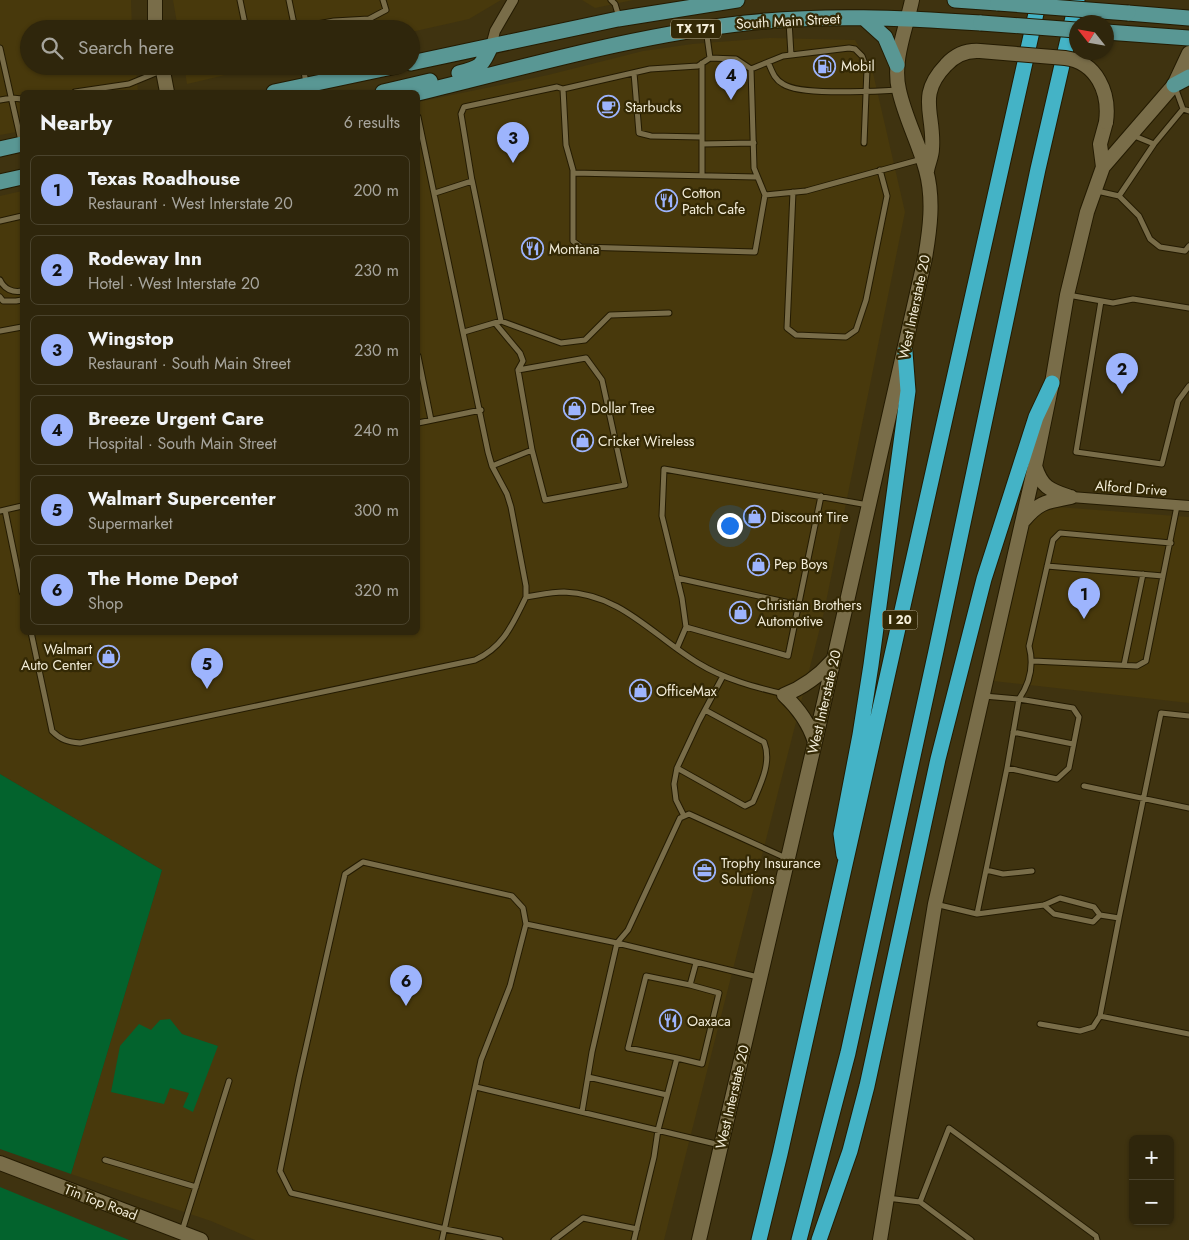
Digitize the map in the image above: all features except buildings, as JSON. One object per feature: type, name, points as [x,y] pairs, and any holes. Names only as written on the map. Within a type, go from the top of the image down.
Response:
[{"type":"highway","name":"I 20","points":[[759,1240],[778,1163],[1039,0]]},
{"type":"highway","points":[[799,1240],[848,1053],[938,641],[1038,168],[1077,0]]},
{"type":"highway","points":[[845,864],[841,834],[860,735],[908,391],[905,352]]},
{"type":"highway","points":[[819,1240],[850,1151],[867,1086],[938,759],[984,579],[1036,417],[1052,383]]},
{"type":"main road","points":[[154,0],[155,20]]},
{"type":"main road","name":"South Main Street","points":[[420,61],[620,19],[674,5],[737,0]]},
{"type":"main road","name":"West Interstate 20","points":[[699,1240],[761,978],[925,258],[930,226],[930,193],[924,165],[898,90],[897,65],[912,0]]},
{"type":"main road","points":[[954,0],[1189,18]]},
{"type":"main road","points":[[864,18],[885,37],[897,65]]},
{"type":"main road","name":"South Main Street","points":[[420,93],[624,43],[706,28],[790,19],[908,18],[1069,29]]},
{"type":"main road","points":[[1114,32],[1189,38]]},
{"type":"main road","points":[[390,90],[477,68],[484,60],[491,46]]},
{"type":"main road","points":[[924,165],[932,149],[928,105],[930,88],[937,76],[953,58],[963,53],[980,51],[1065,58],[1077,61],[1094,74],[1102,85],[1108,106],[1100,144],[1103,167]]},
{"type":"main road","points":[[1174,86],[1189,53]]},
{"type":"main road","points":[[164,75],[167,90]]},
{"type":"main road","points":[[285,90],[356,75]]},
{"type":"main road","points":[[880,1240],[935,904],[1035,466],[1067,295],[1087,212],[1103,167],[1174,86],[1189,77]]},
{"type":"main road","points":[[0,149],[20,144]]},
{"type":"main road","points":[[0,182],[20,177]]},
{"type":"main road","points":[[1035,466],[1039,478],[1044,485],[1071,497]]},
{"type":"main road","points":[[1022,523],[1038,506],[1046,502],[1071,497]]},
{"type":"main road","points":[[815,742],[810,726],[803,715],[784,695],[808,684],[822,673],[834,658]]},
{"type":"main road","name":"Tin Top Road","points":[[0,1163],[201,1240]]},
{"type":"street","points":[[491,46],[495,31],[513,0]]},
{"type":"street","name":"Alford Drive","points":[[1071,497],[1189,506]]},
{"type":"lane","points":[[240,0],[244,20]]},
{"type":"lane","points":[[289,0],[293,20]]},
{"type":"lane","points":[[352,20],[369,19],[386,10],[383,0]]},
{"type":"lane","points":[[611,0],[615,4],[620,19]]},
{"type":"lane","points":[[790,19],[791,55]]},
{"type":"lane","points":[[706,28],[710,58]]},
{"type":"lane","points":[[0,48],[20,135]]},
{"type":"lane","points":[[751,69],[783,56],[849,48],[855,49],[862,56],[867,69],[864,143]]},
{"type":"lane","points":[[518,370],[586,358],[602,380],[625,485],[545,500],[532,450],[518,370],[523,361],[520,353],[498,322],[461,114],[464,107],[650,69],[698,66],[710,58],[736,60],[751,69]]},
{"type":"lane","points":[[768,62],[775,78],[784,86],[809,91],[898,90]]},
{"type":"lane","points":[[702,64],[702,176]]},
{"type":"lane","points":[[563,88],[566,145],[573,173],[573,241],[581,247],[755,252],[765,195],[754,168],[751,69]]},
{"type":"lane","points":[[634,73],[639,133],[651,136],[754,143]]},
{"type":"lane","points":[[88,90],[129,84],[148,75]]},
{"type":"lane","points":[[304,75],[306,86]]},
{"type":"lane","points":[[1174,86],[1183,109]]},
{"type":"lane","points":[[0,100],[20,99]]},
{"type":"lane","points":[[1183,109],[1189,111]]},
{"type":"lane","points":[[1119,196],[1154,144],[1183,109]]},
{"type":"lane","points":[[32,635],[52,731],[67,742],[80,743],[475,660],[488,654],[508,633],[526,597],[526,586],[511,507],[507,494],[492,466],[420,126]]},
{"type":"lane","points":[[1130,134],[1154,144]]},
{"type":"lane","points":[[765,195],[806,191],[880,170],[924,165]]},
{"type":"lane","points":[[793,192],[787,328],[796,335],[846,337],[856,330],[868,290],[887,196],[880,170]]},
{"type":"lane","points":[[573,173],[757,177]]},
{"type":"lane","points":[[435,193],[472,180]]},
{"type":"lane","points":[[1094,190],[1119,196],[1139,216],[1150,239],[1160,247],[1185,251],[1189,246]]},
{"type":"lane","points":[[0,221],[20,216]]},
{"type":"lane","points":[[0,280],[2,285],[8,290],[20,291]]},
{"type":"lane","points":[[1067,295],[1113,303],[1133,299],[1189,308]]},
{"type":"lane","points":[[0,297],[3,301],[20,300]]},
{"type":"lane","points":[[1101,301],[1076,452],[1162,464],[1178,401],[1189,386]]},
{"type":"lane","points":[[464,332],[498,322],[561,343],[585,340],[610,315],[669,313]]},
{"type":"lane","points":[[0,332],[20,327]]},
{"type":"lane","points":[[420,366],[431,420]]},
{"type":"lane","points":[[420,422],[481,410]]},
{"type":"lane","points":[[492,466],[532,450]]},
{"type":"lane","points":[[677,648],[686,627],[678,578],[662,516],[664,469],[869,505]]},
{"type":"lane","points":[[686,627],[788,656],[821,496]]},
{"type":"lane","points":[[1032,661],[1137,666],[1146,661],[1178,505]]},
{"type":"lane","points":[[20,506],[3,510],[20,583]]},
{"type":"lane","points":[[977,914],[1019,700],[1025,690],[1032,661],[1029,646],[1053,540],[1060,533],[1171,543]]},
{"type":"lane","points":[[1047,566],[1163,576]]},
{"type":"lane","points":[[1124,665],[1143,574]]},
{"type":"lane","points":[[678,578],[799,605]]},
{"type":"lane","points":[[526,597],[562,592],[585,595],[607,601],[627,612],[697,662],[724,676],[784,695]]},
{"type":"lane","points":[[684,816],[676,800],[674,784],[677,768],[724,676]]},
{"type":"lane","points":[[982,696],[1073,708],[1079,717],[1069,768],[1057,779],[1007,768]]},
{"type":"lane","points":[[677,768],[745,806],[753,802],[764,774],[768,751],[764,742],[705,710]]},
{"type":"lane","points":[[1040,1024],[1080,1031],[1093,1027],[1100,1016],[1161,713],[1189,716]]},
{"type":"lane","points":[[1013,732],[1073,744]]},
{"type":"lane","points":[[1084,786],[1189,808]]},
{"type":"lane","points":[[582,1112],[617,944],[628,930],[680,818],[688,814],[788,859]]},
{"type":"lane","points":[[442,1240],[444,1230],[476,1087],[481,1060],[510,986],[526,924],[523,908],[512,896],[364,862],[345,874],[280,1171],[291,1193],[444,1230],[500,1240]]},
{"type":"lane","points":[[986,870],[1003,874],[1032,871]]},
{"type":"lane","points":[[935,904],[977,914],[1044,905],[1060,898],[1094,907],[1100,915],[1119,918]]},
{"type":"lane","points":[[1044,905],[1054,914],[1093,922],[1100,915]]},
{"type":"lane","points":[[526,924],[761,978]]},
{"type":"lane","points":[[690,985],[696,963]]},
{"type":"lane","points":[[646,976],[690,985],[720,993],[702,1064],[628,1048],[646,976]]},
{"type":"lane","points":[[1100,1016],[1189,1034]]},
{"type":"lane","points":[[634,1240],[654,1157],[658,1130],[677,1058]]},
{"type":"lane","points":[[588,1077],[668,1095]]},
{"type":"lane","points":[[182,1232],[229,1081]]},
{"type":"lane","points":[[476,1087],[721,1145]]},
{"type":"lane","points":[[920,1202],[950,1128],[1096,1236],[1097,1240]]},
{"type":"lane","points":[[105,1160],[196,1187]]},
{"type":"lane","points":[[887,1198],[920,1202],[971,1240]]},
{"type":"lane","points":[[554,1240],[583,1218],[637,1228]]},
{"type":"shaded area","points":[[0,0],[131,0],[132,20],[20,20],[20,75],[137,75],[138,90],[20,90],[20,131],[0,135]]},
{"type":"shaded area","points":[[173,0],[501,0],[469,19],[420,30],[420,20],[176,20]]},
{"type":"shaded area","points":[[582,0],[633,0],[595,8]]},
{"type":"shaded area","points":[[770,38],[855,40],[873,73],[905,212],[824,612],[664,1240],[255,1240],[211,1221],[71,1174],[162,870],[0,774],[0,196],[20,191],[20,635],[420,635],[420,102],[548,75],[643,51],[692,44]]},
{"type":"shaded area","points":[[186,75],[225,75],[187,84]]},
{"type":"shaded area","points":[[1058,507],[1189,517],[1189,703],[993,681],[1028,524],[1043,511]]},
{"type":"green space","points":[[0,774],[162,870],[71,1174],[0,1149]]},
{"type":"green space","points":[[170,1019],[182,1034],[218,1046],[193,1112],[183,1107],[189,1093],[170,1088],[164,1104],[111,1092],[120,1046],[139,1024],[151,1030],[160,1020]]},
{"type":"green space","points":[[0,1187],[129,1240],[0,1240]]},
{"type":"place","name":"Mobil","points":[[825,66]]},
{"type":"place","name":"Breeze Urgent Care","points":[[731,100]]},
{"type":"place","name":"Starbucks","points":[[609,107]]},
{"type":"place","name":"Wingstop","points":[[513,163]]},
{"type":"place","name":"Cotton Patch Cafe","points":[[666,201]]},
{"type":"place","name":"Montana","points":[[533,249]]},
{"type":"place","name":"Rodeway Inn","points":[[1122,394]]},
{"type":"place","name":"Dollar Tree","points":[[575,408]]},
{"type":"place","name":"Cricket Wireless","points":[[582,441]]},
{"type":"place","name":"Discount Tire","points":[[755,517]]},
{"type":"place","name":"Pep Boys","points":[[758,564]]},
{"type":"place","name":"Christian Brothers Automotive","points":[[741,613]]},
{"type":"place","name":"Texas Roadhouse","points":[[1084,619]]},
{"type":"place","name":"Walmart Auto Center","points":[[108,657]]},
{"type":"place","name":"Walmart Supercenter","points":[[207,689]]},
{"type":"place","name":"OfficeMax","points":[[640,691]]},
{"type":"place","name":"Trophy Insurance Solutions","points":[[705,871]]},
{"type":"place","name":"The Home Depot","points":[[406,1006]]},
{"type":"place","name":"Oaxaca","points":[[671,1021]]}]
